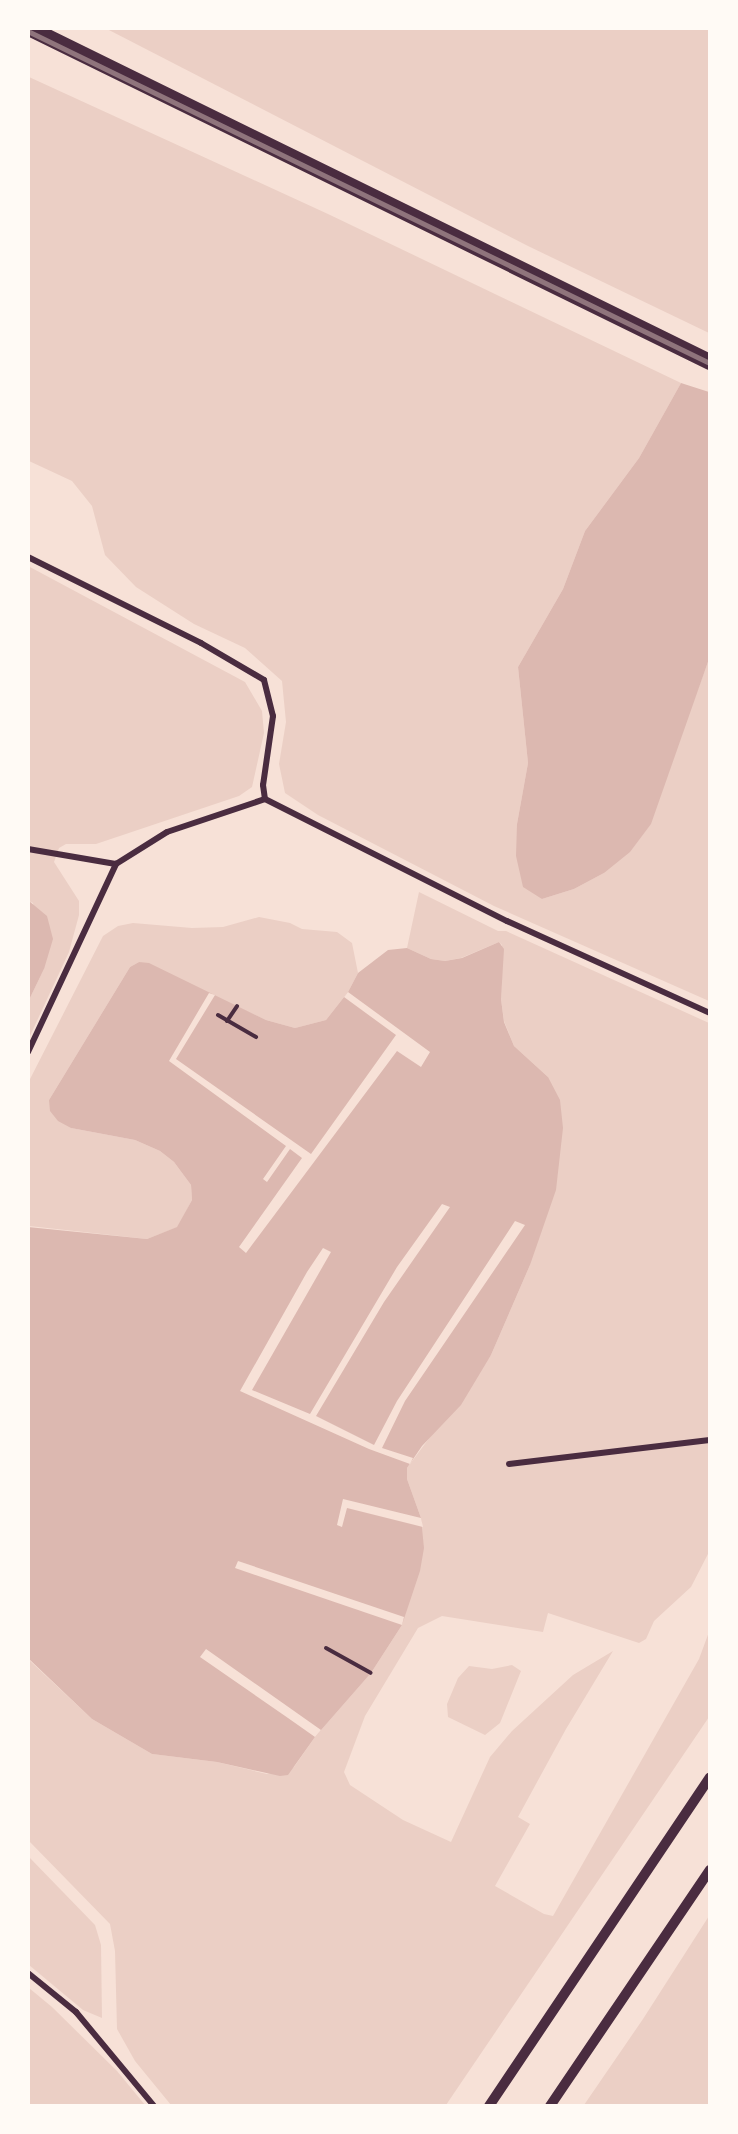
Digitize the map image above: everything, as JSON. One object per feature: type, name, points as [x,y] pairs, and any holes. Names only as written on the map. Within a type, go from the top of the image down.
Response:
[{"type":"highway","points":[[29,28],[710,362]]},
{"type":"street","points":[[28,557],[201,643],[264,680],[273,716],[263,785],[265,799]]},
{"type":"street","points":[[28,1052],[116,864],[167,832],[265,799],[507,921],[710,1013]]},
{"type":"street","points":[[28,849],[116,864]]},
{"type":"street","points":[[509,1464],[710,1440]]},
{"type":"street","points":[[489,2106],[710,1777]]},
{"type":"street","points":[[550,2106],[710,1870]]},
{"type":"street","points":[[28,1973],[76,2012],[154,2106]]},
{"type":"path","points":[[227,1021],[237,1006]]},
{"type":"path","points":[[218,1015],[256,1038]]},
{"type":"path","points":[[326,1648],[371,1673]]},
{"type":"shaded area","points":[[107,29],[709,29],[709,333],[528,246]]},
{"type":"shaded area","points":[[29,77],[328,214],[681,383],[639,458],[585,531],[563,589],[518,667],[528,763],[517,824],[542,899],[574,889],[604,873],[672,760],[709,659],[709,1001],[494,906],[318,815],[285,793],[279,764],[286,722],[282,681],[245,648],[194,624],[136,587],[105,555],[92,506],[72,481],[29,461]]},
{"type":"shaded area","points":[[681,383],[709,392],[709,659],[651,824],[630,852],[604,873],[574,889],[542,899],[523,887],[516,856],[517,824],[528,763],[518,667],[563,589],[585,531],[639,458]]},
{"type":"shaded area","points":[[28,566],[245,682],[262,711],[264,733],[252,787],[239,796],[96,844],[66,844],[59,848],[54,862],[79,901],[79,915],[69,952],[29,1038],[29,1000],[44,969],[33,903],[29,901]]},
{"type":"shaded area","points":[[419,892],[498,931],[506,931],[709,1023],[709,1552],[691,1587],[654,1621],[646,1639],[639,1643],[548,1613],[543,1632],[442,1616],[418,1628],[365,1716],[344,1772],[350,1785],[403,1820],[451,1842],[490,1757],[512,1731],[573,1675],[613,1651],[566,1729],[518,1817],[530,1824],[495,1886],[544,1914],[553,1916],[699,1659],[709,1632],[709,1717],[446,2105],[171,2105],[135,2061],[117,2029],[115,1951],[110,1924],[29,1841],[28,1659],[92,1719],[152,1754],[217,1762],[267,1774],[294,1767],[315,1737],[371,1673],[402,1625],[409,1602],[421,1518],[407,1479],[407,1468],[491,1355],[530,1265],[548,1077],[514,1046],[504,1021],[501,999],[502,945],[499,942],[461,958],[445,961],[431,959],[407,948]]},
{"type":"shaded area","points":[[29,901],[47,916],[53,939],[44,969],[29,1000]]},
{"type":"shaded area","points":[[259,917],[290,923],[302,929],[337,932],[352,943],[358,973],[348,992],[326,1020],[295,1028],[266,1020],[139,962],[130,967],[49,1100],[71,1128],[135,1140],[160,1151],[174,1162],[191,1185],[192,1200],[178,1227],[147,1239],[29,1226],[28,1083],[103,936],[118,926],[133,923],[192,928],[223,927]]},
{"type":"shaded area","points":[[499,942],[504,949],[501,999],[504,1022],[514,1046],[548,1077],[560,1100],[563,1128],[556,1190],[530,1265],[491,1355],[461,1405],[422,1446],[407,1468],[407,1479],[421,1518],[424,1548],[420,1571],[402,1625],[371,1673],[315,1737],[288,1775],[280,1776],[217,1762],[152,1754],[92,1719],[29,1659],[28,1227],[147,1239],[177,1227],[192,1200],[191,1185],[174,1162],[160,1151],[135,1140],[71,1128],[58,1121],[50,1111],[49,1100],[130,967],[139,962],[149,963],[266,1020],[295,1028],[326,1020],[348,992],[358,973],[388,950],[407,948],[431,959],[445,961],[462,958]]},
{"type":"shaded area","points":[[512,1665],[521,1671],[500,1723],[485,1735],[448,1717],[447,1704],[458,1678],[469,1666],[492,1669]]},
{"type":"shaded area","points":[[29,1857],[95,1925],[101,1945],[102,2018],[83,2010],[29,1965]]},
{"type":"shaded area","points":[[709,1916],[709,2105],[584,2105],[643,2019]]},
{"type":"shaded area","points":[[29,1988],[52,2007],[117,2071],[145,2105],[29,2105]]},
{"type":"pier","points":[[348,992],[430,1052],[421,1067],[397,1051],[246,1253],[239,1247],[302,1158],[290,1149],[267,1182],[263,1179],[286,1146],[169,1061],[209,993],[215,995],[176,1059],[311,1154],[396,1035],[344,997]]},
{"type":"pier","points":[[442,1204],[450,1207],[384,1302],[316,1416],[374,1445],[397,1401],[515,1221],[525,1225],[405,1401],[382,1448],[413,1458],[410,1464],[369,1449],[240,1391],[323,1248],[331,1252],[252,1390],[310,1414],[397,1267]]},
{"type":"pier","points":[[343,1499],[421,1518],[423,1527],[347,1508],[342,1527],[337,1525]]},
{"type":"pier","points":[[238,1561],[404,1617],[402,1625],[235,1568]]},
{"type":"pier","points":[[206,1649],[321,1730],[315,1737],[200,1657]]},
{"type":"railway","points":[[28,31],[710,363]]}]
